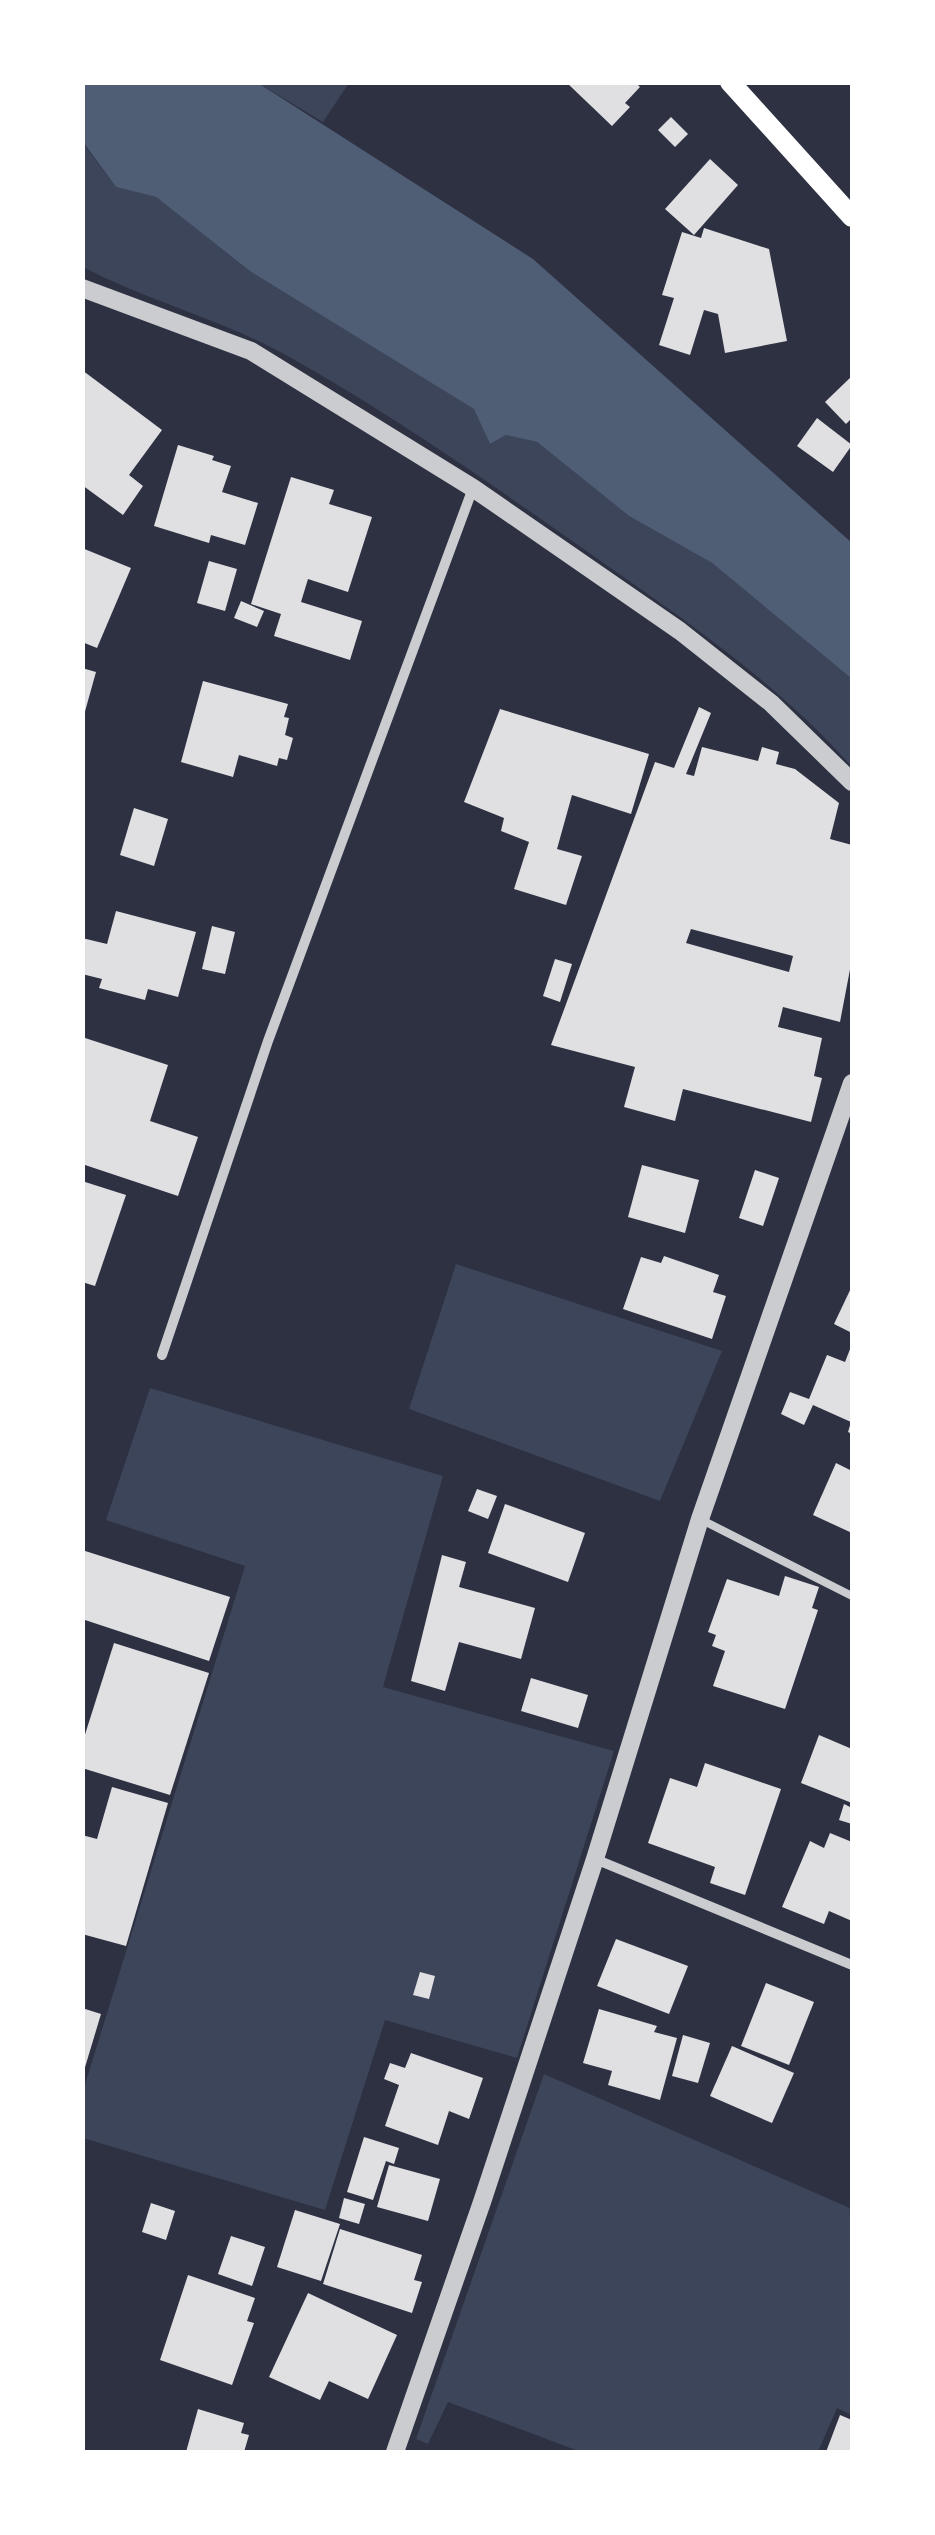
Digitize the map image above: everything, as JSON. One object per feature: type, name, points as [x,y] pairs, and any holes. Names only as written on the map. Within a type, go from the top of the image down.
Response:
[{"type":"main road","points":[[730,82],[852,217]]},
{"type":"street","points":[[82,288],[250,351],[473,488],[680,631],[771,703],[852,782]]},
{"type":"street","points":[[162,1355],[268,1041],[473,488]]},
{"type":"street","points":[[395,2452],[595,1860],[700,1519],[852,1084]]},
{"type":"street","points":[[595,1860],[852,1965]]},
{"type":"lane","points":[[700,1519],[852,1596]]},
{"type":"shaded area","points":[[83,82],[258,83],[533,259],[852,543],[852,679],[712,563],[629,516],[537,442],[506,435],[490,444],[474,409],[251,272],[156,197],[116,187],[83,142]]},
{"type":"shaded area","points":[[258,83],[349,83],[323,122]]},
{"type":"shaded area","points":[[82,142],[116,187],[156,197],[251,272],[475,409],[490,444],[506,435],[537,442],[629,516],[712,563],[852,679],[852,767],[793,708],[730,654],[403,426],[260,342],[83,267]]},
{"type":"shaded area","points":[[456,1264],[722,1351],[660,1501],[409,1409]]},
{"type":"shaded area","points":[[150,1388],[443,1476],[383,1687],[614,1751],[517,2058],[385,2020],[325,2210],[83,2138],[83,2091],[245,1566],[106,1520]]},
{"type":"shaded area","points":[[544,2074],[852,2209],[852,2415],[837,2408],[818,2452],[581,2452],[448,2402],[428,2444],[416,2439]]},
{"type":"building","points":[[566,82],[635,82],[640,87],[625,103],[630,107],[612,126]]},
{"type":"building","points":[[671,117],[688,134],[675,147],[658,130]]},
{"type":"building","points":[[710,159],[738,185],[694,235],[665,209]]},
{"type":"building","points":[[704,228],[769,249],[787,341],[725,353],[718,314],[704,310],[690,355],[659,345],[674,298],[662,295],[682,232],[701,238]]},
{"type":"building","points":[[82,370],[162,430],[129,475],[143,486],[123,515],[82,485]]},
{"type":"building","points":[[852,376],[852,418],[846,424],[825,402]]},
{"type":"building","points":[[817,418],[852,445],[833,472],[797,446]]},
{"type":"building","points":[[178,445],[214,456],[212,460],[231,466],[222,492],[258,503],[245,545],[211,535],[209,543],[154,526]]},
{"type":"building","points":[[291,477],[334,490],[329,504],[372,517],[348,592],[308,579],[301,602],[362,621],[350,660],[274,636],[281,614],[251,604]]},
{"type":"building","points":[[82,548],[131,568],[97,648],[82,642]]},
{"type":"building","points":[[209,561],[237,569],[225,611],[197,603]]},
{"type":"building","points":[[241,601],[264,611],[257,627],[234,618]]},
{"type":"building","points":[[82,668],[96,672],[84,715],[82,715]]},
{"type":"building","points":[[203,681],[288,704],[285,735],[293,738],[287,760],[279,758],[277,766],[239,755],[233,777],[181,762]]},
{"type":"building","points":[[699,707],[711,713],[686,774],[694,776],[702,747],[758,761],[762,747],[779,752],[776,764],[795,769],[839,803],[830,839],[852,845],[852,959],[840,1022],[783,1007],[778,1027],[822,1038],[814,1076],[822,1078],[811,1122],[683,1089],[675,1121],[624,1107],[635,1067],[551,1045],[655,762],[674,768]],"holes":[[[691,929],[793,956],[789,972],[686,943]]]},
{"type":"building","points":[[500,709],[649,754],[631,814],[572,795],[557,849],[582,856],[566,905],[514,889],[529,842],[501,831],[504,818],[464,802]]},
{"type":"building","points":[[134,808],[168,819],[154,866],[120,855]]},
{"type":"building","points":[[116,911],[196,932],[178,997],[148,989],[145,1000],[99,988],[102,979],[82,974],[82,938],[107,944]]},
{"type":"building","points":[[212,926],[235,932],[225,974],[202,969]]},
{"type":"building","points":[[555,959],[572,964],[560,1002],[543,996]]},
{"type":"building","points":[[82,1037],[168,1065],[150,1121],[198,1137],[178,1196],[82,1164]]},
{"type":"building","points":[[642,1165],[699,1180],[685,1233],[628,1217]]},
{"type":"building","points":[[755,1170],[779,1178],[763,1226],[739,1218]]},
{"type":"building","points":[[82,1181],[126,1195],[95,1286],[82,1282]]},
{"type":"building","points":[[664,1256],[719,1275],[713,1292],[726,1296],[712,1339],[623,1309],[641,1257],[661,1263]]},
{"type":"building","points":[[852,1286],[852,1333],[834,1324]]},
{"type":"building","points":[[852,1344],[852,1434],[848,1432],[851,1422],[813,1405],[804,1425],[781,1414],[790,1392],[809,1399],[827,1355],[845,1362]]},
{"type":"building","points":[[836,1463],[852,1471],[852,1533],[813,1515]]},
{"type":"building","points":[[477,1489],[497,1496],[488,1519],[468,1511]]},
{"type":"building","points":[[505,1504],[585,1533],[568,1582],[488,1553]]},
{"type":"building","points":[[82,1550],[230,1597],[209,1661],[82,1619]]},
{"type":"building","points":[[442,1555],[466,1562],[459,1587],[535,1608],[521,1659],[459,1642],[445,1691],[411,1681]]},
{"type":"building","points":[[785,1576],[819,1587],[812,1608],[818,1610],[785,1709],[713,1686],[725,1651],[712,1646],[716,1635],[708,1632],[727,1579],[779,1596]]},
{"type":"building","points":[[114,1643],[209,1673],[170,1795],[82,1768],[82,1744]]},
{"type":"building","points":[[531,1678],[588,1695],[578,1728],[521,1711]]},
{"type":"building","points":[[819,1735],[852,1749],[852,1803],[801,1783]]},
{"type":"building","points":[[705,1763],[781,1789],[745,1895],[710,1883],[715,1867],[648,1843],[670,1778],[697,1787]]},
{"type":"building","points":[[112,1787],[168,1803],[126,1946],[82,1934],[82,1835],[97,1839]]},
{"type":"building","points":[[844,1804],[852,1808],[852,1824],[839,1820]]},
{"type":"building","points":[[830,1833],[852,1842],[852,1921],[829,1911],[824,1924],[782,1907],[810,1841],[824,1848]]},
{"type":"building","points":[[616,1939],[688,1966],[669,2014],[597,1986]]},
{"type":"building","points":[[420,1972],[435,1976],[429,1999],[413,1995]]},
{"type":"building","points":[[766,1983],[814,2002],[789,2065],[741,2046]]},
{"type":"building","points":[[82,2008],[101,2014],[83,2074],[82,2074]]},
{"type":"building","points":[[599,2009],[657,2026],[654,2032],[677,2038],[660,2100],[608,2085],[612,2071],[583,2063]]},
{"type":"building","points":[[683,2035],[710,2043],[698,2083],[672,2076]]},
{"type":"building","points":[[732,2046],[794,2073],[772,2123],[710,2096]]},
{"type":"building","points":[[411,2053],[483,2078],[469,2119],[449,2111],[438,2145],[385,2126],[399,2085],[384,2079],[390,2063],[405,2068]]},
{"type":"building","points":[[364,2137],[399,2148],[394,2164],[386,2161],[373,2200],[347,2192]]},
{"type":"building","points":[[389,2165],[440,2179],[428,2221],[377,2207]]},
{"type":"building","points":[[344,2198],[365,2204],[359,2224],[339,2218]]},
{"type":"building","points":[[151,2203],[175,2211],[166,2240],[142,2232]]},
{"type":"building","points":[[295,2210],[340,2224],[321,2281],[277,2267]]},
{"type":"building","points":[[340,2229],[422,2255],[414,2280],[422,2282],[412,2313],[323,2284]]},
{"type":"building","points":[[231,2236],[265,2247],[252,2286],[218,2274]]},
{"type":"building","points":[[188,2275],[255,2298],[247,2321],[254,2323],[232,2385],[160,2360]]},
{"type":"building","points":[[308,2293],[397,2335],[368,2399],[329,2381],[320,2400],[269,2377]]},
{"type":"building","points":[[198,2409],[244,2423],[241,2433],[249,2435],[244,2452],[186,2452]]},
{"type":"building","points":[[840,2415],[852,2420],[852,2452],[826,2452]]}]
